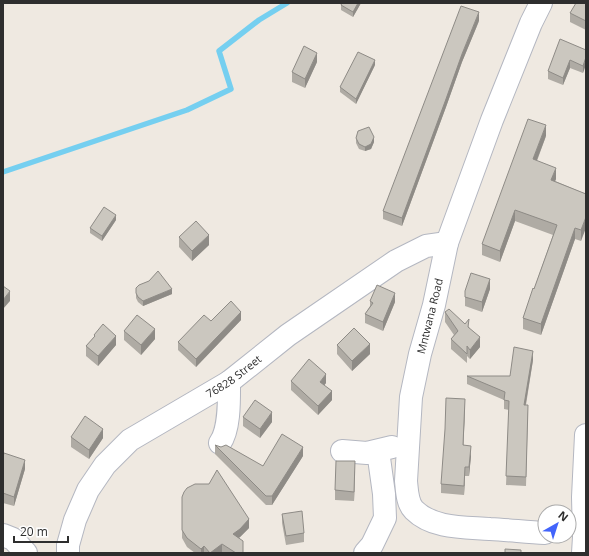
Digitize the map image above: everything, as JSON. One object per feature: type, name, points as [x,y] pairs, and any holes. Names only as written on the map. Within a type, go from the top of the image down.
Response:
[{"type":"street","name":"Mntwana Road","points":[[537,532],[461,527],[443,524],[424,518],[413,509],[407,495],[406,481],[411,397],[420,354],[434,305],[447,243],[492,120],[540,3]]},
{"type":"street","name":"76828 Street","points":[[68,553],[68,545],[75,520],[88,490],[105,465],[130,440],[229,382],[288,335],[396,261],[426,246],[447,243]]},
{"type":"street","points":[[220,443],[224,438],[229,407],[229,382]]},
{"type":"street","points":[[579,542],[586,435]]},
{"type":"street","points":[[342,451],[367,453],[408,443]]},
{"type":"street","points":[[365,553],[372,546],[385,518],[384,494],[378,450]]},
{"type":"street","points":[[3,534],[13,539],[26,553]]},
{"type":"building","points":[[342,3],[358,3],[353,12],[341,5]]},
{"type":"building","points":[[576,3],[586,3],[586,21],[570,13]]},
{"type":"building","points":[[461,6],[479,12],[462,54],[402,218],[383,211]]},
{"type":"building","points":[[560,39],[586,50],[586,57],[583,66],[570,60],[563,78],[548,71]]},
{"type":"building","points":[[304,46],[317,53],[305,79],[292,72]]},
{"type":"building","points":[[358,52],[375,60],[356,99],[340,87]]},
{"type":"building","points":[[528,119],[546,125],[533,159],[556,168],[551,180],[586,194],[586,217],[581,230],[575,228],[541,324],[523,318],[557,225],[515,210],[500,251],[482,244]]},
{"type":"building","points":[[369,127],[374,137],[371,144],[365,147],[359,144],[356,138],[358,131]]},
{"type":"building","points":[[104,207],[116,215],[102,236],[90,228]]},
{"type":"building","points":[[196,221],[209,235],[192,251],[179,237]]},
{"type":"building","points":[[158,271],[172,289],[143,301],[138,297],[136,288],[139,285],[149,281]]},
{"type":"building","points":[[471,273],[490,279],[482,302],[465,297],[465,291]]},
{"type":"building","points":[[377,285],[395,293],[383,322],[365,314],[373,303],[370,301]]},
{"type":"building","points":[[3,286],[10,291],[3,300]]},
{"type":"building","points":[[231,301],[241,312],[196,359],[178,342],[204,315],[211,321]]},
{"type":"building","points":[[449,309],[465,324],[469,319],[468,327],[480,337],[470,350],[467,346],[467,354],[451,339],[458,331],[445,312]]},
{"type":"building","points":[[137,315],[155,329],[141,345],[124,331]]},
{"type":"building","points":[[103,324],[116,336],[98,356],[86,346]]},
{"type":"building","points":[[354,328],[370,344],[352,361],[337,345]]},
{"type":"building","points":[[514,347],[533,351],[524,405],[528,405],[526,477],[506,476],[509,401],[504,400],[505,392],[467,376],[510,376]]},
{"type":"building","points":[[309,359],[326,374],[320,382],[332,391],[318,406],[291,381]]},
{"type":"building","points":[[446,398],[465,399],[463,445],[471,446],[469,467],[465,467],[464,486],[441,484]]},
{"type":"building","points":[[255,400],[272,412],[260,429],[243,417]]},
{"type":"building","points":[[85,416],[103,429],[89,450],[71,437]]},
{"type":"building","points":[[282,434],[303,447],[272,496],[266,496],[215,445],[221,447],[226,445],[263,466]]},
{"type":"building","points":[[4,453],[25,460],[14,497],[3,493]]},
{"type":"building","points":[[336,461],[355,461],[354,492],[335,490]]},
{"type":"building","points":[[217,470],[249,519],[233,534],[243,541],[243,553],[236,553],[222,544],[210,553],[204,546],[201,549],[187,538],[182,530],[182,497],[184,492],[187,488],[195,484],[209,484]]},
{"type":"building","points":[[302,511],[304,533],[286,536],[282,514]]},
{"type":"building","points":[[505,549],[521,550],[521,553],[505,553]]},
{"type":"waterway","points":[[3,172],[187,110],[231,89],[219,51],[259,20],[287,3]]}]
